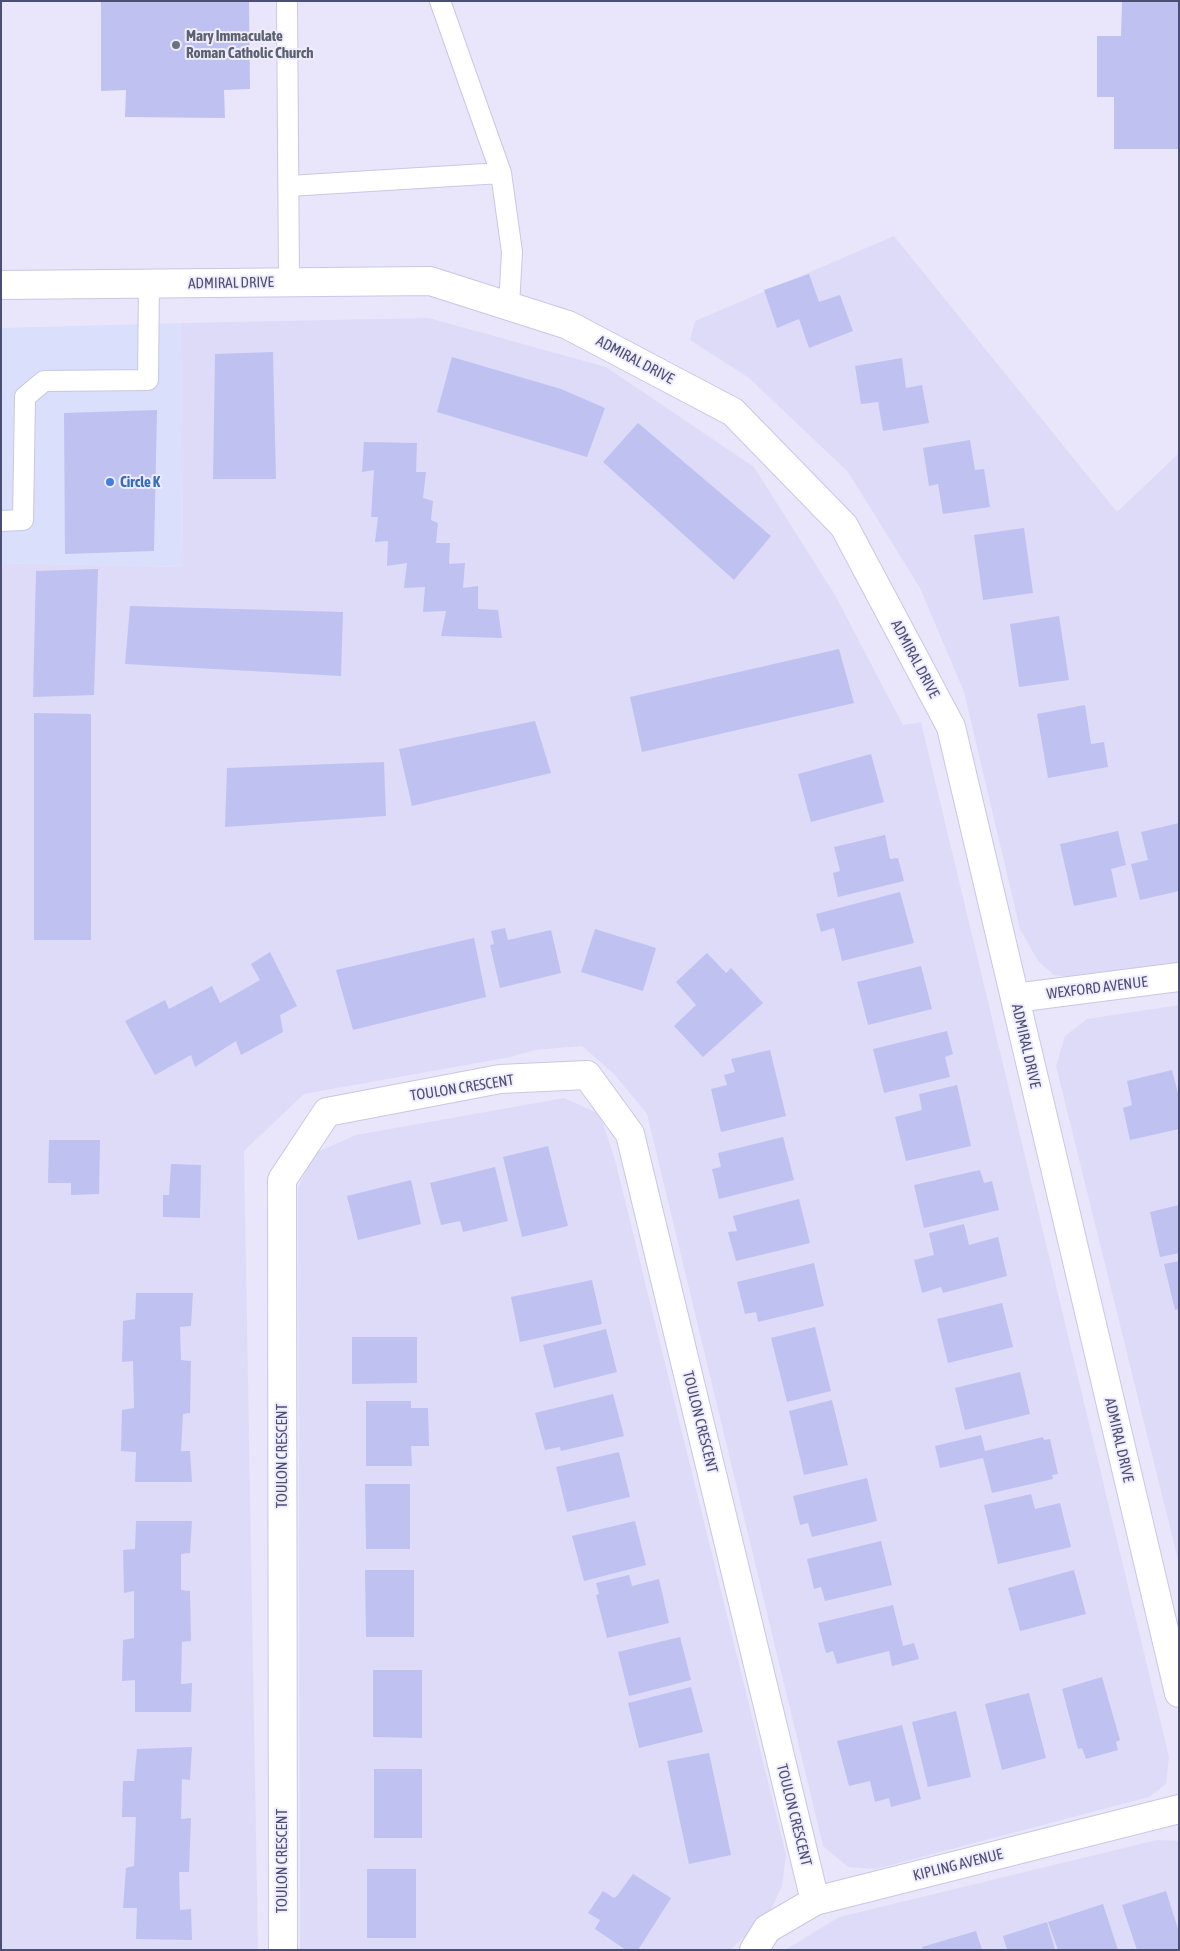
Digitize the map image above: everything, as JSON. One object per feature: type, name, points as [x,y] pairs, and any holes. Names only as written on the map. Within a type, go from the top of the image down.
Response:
[{"type":"street","name":"ADMIRAL DRIVE","points":[[1,285],[430,281],[568,325],[733,412],[844,526],[951,727],[1179,1693]]},
{"type":"street","name":"WEXFORD AVENUE","points":[[1015,998],[1179,977]]},
{"type":"street","name":"TOULON CRESCENT","points":[[283,1950],[282,1180],[327,1112],[500,1079],[587,1075],[630,1134],[815,1901]]},
{"type":"street","name":"KIPLING AVENUE","points":[[754,1950],[768,1929],[815,1901],[1179,1809]]},
{"type":"lane","points":[[287,1],[289,282]]},
{"type":"lane","points":[[440,1],[501,173],[512,252],[509,306]]},
{"type":"lane","points":[[289,186],[501,173]]},
{"type":"lane","points":[[1,520],[23,520],[25,397],[44,381],[148,380],[149,283]]},
{"type":"shaded area","points":[[894,236],[1117,512],[1179,453],[1179,965],[1084,980],[1054,975],[1038,961],[1020,929],[964,692],[920,588],[848,472],[749,378],[690,340],[695,321]]},
{"type":"shaded area","points":[[429,318],[606,367],[754,467],[835,595],[903,725],[921,722],[1169,1757],[1166,1784],[1149,1797],[876,1869],[848,1867],[823,1846],[647,1114],[614,1074],[582,1046],[535,1050],[511,1057],[304,1094],[244,1151],[258,1950],[1,1950],[1,563],[183,567],[181,323]]},
{"type":"shaded area","points":[[181,323],[183,567],[1,563],[1,328]]},
{"type":"shaded area","points":[[1179,1005],[1179,1564],[1056,1066],[1065,1036],[1087,1019]]},
{"type":"shaded area","points":[[564,1098],[600,1114],[615,1160],[786,1855],[782,1886],[769,1914],[730,1950],[300,1950],[298,1188],[313,1154],[356,1135]]},
{"type":"shaded area","points":[[1157,1840],[1179,1841],[1179,1950],[785,1950],[839,1917]]},
{"type":"building","name":"Mary Immaculate Roman Catholic Church","points":[[101,1],[249,1],[250,89],[224,90],[225,118],[125,117],[126,90],[101,91]]},
{"type":"building","points":[[1122,1],[1179,1],[1179,149],[1114,149],[1114,97],[1097,97],[1097,36],[1121,36]]},
{"type":"building","points":[[809,274],[819,302],[840,295],[853,331],[809,348],[799,319],[777,328],[764,290]]},
{"type":"building","points":[[273,352],[276,479],[213,479],[215,354]]},
{"type":"building","points":[[452,357],[561,389],[605,408],[587,457],[437,412]]},
{"type":"building","points":[[902,358],[906,388],[922,385],[929,423],[883,431],[878,402],[861,404],[855,366]]},
{"type":"building","name":"Circle K","points":[[157,410],[154,551],[65,554],[64,413]]},
{"type":"building","points":[[638,423],[771,536],[734,580],[603,462]]},
{"type":"building","points":[[970,440],[975,470],[984,469],[990,507],[943,514],[938,484],[929,486],[923,448]]},
{"type":"building","points":[[364,442],[417,443],[416,472],[426,472],[423,498],[433,501],[431,520],[438,523],[436,543],[450,543],[449,564],[465,563],[463,588],[478,586],[478,609],[498,610],[502,638],[441,636],[446,611],[423,612],[425,587],[404,588],[407,563],[387,566],[388,541],[375,542],[378,517],[371,517],[374,470],[362,472]]},
{"type":"building","points":[[1024,528],[1033,593],[983,600],[974,535]]},
{"type":"building","points":[[98,569],[94,695],[33,697],[36,571]]},
{"type":"building","points":[[130,606],[343,612],[341,676],[125,664]]},
{"type":"building","points":[[1059,616],[1069,680],[1019,687],[1010,624]]},
{"type":"building","points":[[839,649],[854,703],[642,752],[630,697]]},
{"type":"building","points":[[1085,705],[1091,744],[1104,742],[1108,767],[1048,778],[1037,714]]},
{"type":"building","points":[[34,713],[91,714],[91,940],[34,940]]},
{"type":"building","points":[[535,721],[551,773],[412,806],[399,749]]},
{"type":"building","points":[[871,754],[884,802],[811,822],[798,774]]},
{"type":"building","points":[[384,762],[386,816],[225,827],[227,768]]},
{"type":"building","points":[[1179,823],[1179,891],[1140,900],[1131,864],[1148,860],[1141,832]]},
{"type":"building","points":[[1118,831],[1126,865],[1111,869],[1117,897],[1074,906],[1060,844]]},
{"type":"building","points":[[885,835],[890,859],[898,858],[904,881],[838,897],[833,873],[840,871],[834,847]]},
{"type":"building","points":[[900,892],[914,943],[842,961],[834,928],[821,932],[816,914]]},
{"type":"building","points":[[505,928],[508,940],[551,930],[561,973],[500,988],[490,945],[494,944],[491,931]]},
{"type":"building","points":[[595,929],[656,948],[643,991],[581,972]]},
{"type":"building","points":[[474,938],[486,997],[353,1030],[336,970]]},
{"type":"building","points":[[270,952],[297,1006],[280,1015],[283,1032],[241,1055],[236,1041],[195,1067],[191,1055],[155,1075],[125,1021],[165,1000],[169,1009],[212,986],[220,1003],[260,980],[251,964]]},
{"type":"building","points":[[707,953],[726,973],[731,968],[763,1003],[703,1057],[674,1026],[696,1005],[676,982]]},
{"type":"building","points":[[921,966],[932,1009],[868,1025],[857,982]]},
{"type":"building","points":[[947,1031],[953,1054],[945,1057],[950,1077],[884,1093],[873,1049]]},
{"type":"building","points":[[770,1050],[786,1116],[721,1132],[711,1089],[727,1085],[724,1075],[735,1072],[731,1059]]},
{"type":"building","points":[[1172,1070],[1179,1097],[1179,1129],[1130,1140],[1123,1108],[1132,1105],[1127,1081]]},
{"type":"building","points":[[957,1085],[971,1146],[906,1161],[895,1117],[922,1110],[919,1094]]},
{"type":"building","points":[[783,1137],[794,1180],[719,1199],[712,1169],[721,1167],[718,1153]]},
{"type":"building","points":[[49,1140],[100,1140],[99,1194],[71,1195],[71,1183],[48,1183]]},
{"type":"building","points":[[548,1146],[568,1226],[522,1237],[503,1157]]},
{"type":"building","points":[[171,1164],[201,1165],[200,1218],[163,1217],[163,1195],[169,1195]]},
{"type":"building","points":[[495,1167],[508,1221],[463,1232],[460,1221],[441,1225],[430,1183]]},
{"type":"building","points":[[980,1170],[984,1183],[992,1181],[999,1210],[924,1228],[914,1185]]},
{"type":"building","points":[[411,1180],[421,1224],[358,1240],[347,1196]]},
{"type":"building","points":[[799,1199],[810,1243],[736,1261],[728,1232],[737,1231],[733,1216]]},
{"type":"building","points":[[1179,1205],[1179,1253],[1160,1257],[1150,1212]]},
{"type":"building","points":[[964,1224],[969,1245],[998,1237],[1007,1276],[943,1293],[941,1287],[922,1293],[914,1260],[934,1255],[929,1233]]},
{"type":"building","points":[[1179,1261],[1179,1309],[1175,1310],[1164,1264]]},
{"type":"building","points":[[814,1263],[824,1306],[758,1322],[756,1312],[745,1314],[737,1282]]},
{"type":"building","points":[[592,1280],[602,1324],[520,1342],[511,1297]]},
{"type":"building","points":[[136,1293],[193,1293],[191,1326],[180,1327],[181,1360],[191,1361],[190,1413],[183,1414],[181,1451],[190,1451],[192,1482],[135,1482],[136,1452],[121,1451],[122,1410],[134,1408],[133,1361],[122,1362],[123,1321],[135,1319]]},
{"type":"building","points":[[1002,1303],[1013,1347],[948,1363],[937,1319]]},
{"type":"building","points":[[815,1327],[831,1391],[787,1402],[771,1338]]},
{"type":"building","points":[[606,1329],[617,1372],[554,1388],[543,1345]]},
{"type":"building","points":[[352,1337],[417,1337],[417,1383],[352,1384]]},
{"type":"building","points":[[1020,1372],[1030,1414],[965,1430],[955,1388]]},
{"type":"building","points":[[613,1394],[624,1436],[561,1451],[560,1447],[545,1450],[535,1413]]},
{"type":"building","points":[[832,1400],[848,1465],[804,1475],[789,1411]]},
{"type":"building","points":[[366,1401],[411,1401],[411,1408],[428,1408],[429,1446],[411,1446],[412,1466],[366,1466]]},
{"type":"building","points":[[981,1435],[985,1451],[1043,1437],[1044,1440],[1050,1439],[1058,1474],[1052,1475],[1053,1479],[992,1493],[983,1458],[940,1468],[935,1446]]},
{"type":"building","points":[[619,1452],[630,1497],[567,1512],[556,1467]]},
{"type":"building","points":[[867,1478],[877,1521],[812,1537],[808,1523],[800,1525],[793,1496]]},
{"type":"building","points":[[365,1484],[410,1484],[410,1549],[366,1549]]},
{"type":"building","points":[[1031,1494],[1035,1509],[1060,1503],[1071,1547],[998,1564],[984,1505]]},
{"type":"building","points":[[136,1521],[192,1521],[190,1553],[181,1554],[181,1590],[190,1591],[191,1641],[182,1642],[181,1684],[192,1683],[191,1712],[135,1712],[135,1680],[122,1681],[123,1640],[134,1638],[134,1591],[124,1593],[123,1550],[135,1549]]},
{"type":"building","points":[[635,1521],[646,1565],[584,1581],[572,1536]]},
{"type":"building","points":[[881,1541],[892,1585],[825,1601],[821,1587],[814,1589],[807,1559]]},
{"type":"building","points":[[365,1570],[414,1570],[414,1637],[366,1637]]},
{"type":"building","points":[[1074,1570],[1086,1614],[1020,1631],[1008,1588]]},
{"type":"building","points":[[629,1575],[632,1586],[659,1579],[669,1623],[607,1638],[596,1595],[599,1594],[596,1583]]},
{"type":"building","points":[[893,1605],[903,1646],[914,1643],[919,1659],[892,1666],[889,1651],[837,1664],[833,1651],[826,1653],[818,1623]]},
{"type":"building","points":[[680,1637],[691,1680],[629,1696],[618,1652]]},
{"type":"building","points":[[373,1670],[422,1670],[422,1738],[373,1737]]},
{"type":"building","points":[[1102,1677],[1120,1740],[1116,1742],[1118,1750],[1086,1759],[1082,1748],[1078,1749],[1062,1689]]},
{"type":"building","points":[[691,1687],[703,1732],[639,1748],[628,1703]]},
{"type":"building","points":[[1029,1693],[1046,1758],[1002,1770],[985,1704]]},
{"type":"building","points":[[956,1711],[971,1777],[928,1787],[912,1722]]},
{"type":"building","points":[[902,1725],[921,1799],[891,1807],[889,1798],[875,1802],[870,1781],[849,1786],[837,1741]]},
{"type":"building","points":[[192,1747],[190,1780],[182,1779],[181,1819],[191,1818],[189,1872],[179,1872],[180,1910],[191,1909],[192,1940],[136,1939],[137,1908],[123,1908],[126,1868],[134,1866],[136,1817],[122,1817],[123,1781],[134,1781],[137,1749]]},
{"type":"building","points":[[709,1753],[731,1855],[689,1864],[667,1761]]},
{"type":"building","points":[[374,1769],[422,1769],[422,1838],[374,1838]]},
{"type":"building","points":[[367,1869],[416,1869],[416,1938],[367,1938]]},
{"type":"building","points":[[633,1874],[671,1898],[638,1950],[626,1950],[595,1929],[600,1920],[588,1913],[603,1891],[614,1898]]},
{"type":"building","points":[[1166,1891],[1179,1932],[1179,1950],[1137,1950],[1122,1905]]},
{"type":"building","points":[[1103,1904],[1118,1950],[1058,1950],[1048,1922]]},
{"type":"building","points":[[1047,1922],[1055,1950],[1007,1950],[1003,1936]]},
{"type":"building","points":[[976,1931],[982,1950],[923,1950],[922,1947]]},
{"type":"place","name":"Mary Immaculate Roman Catholic Church","points":[[176,45]]},
{"type":"place","name":"Circle K","points":[[110,482]]}]
